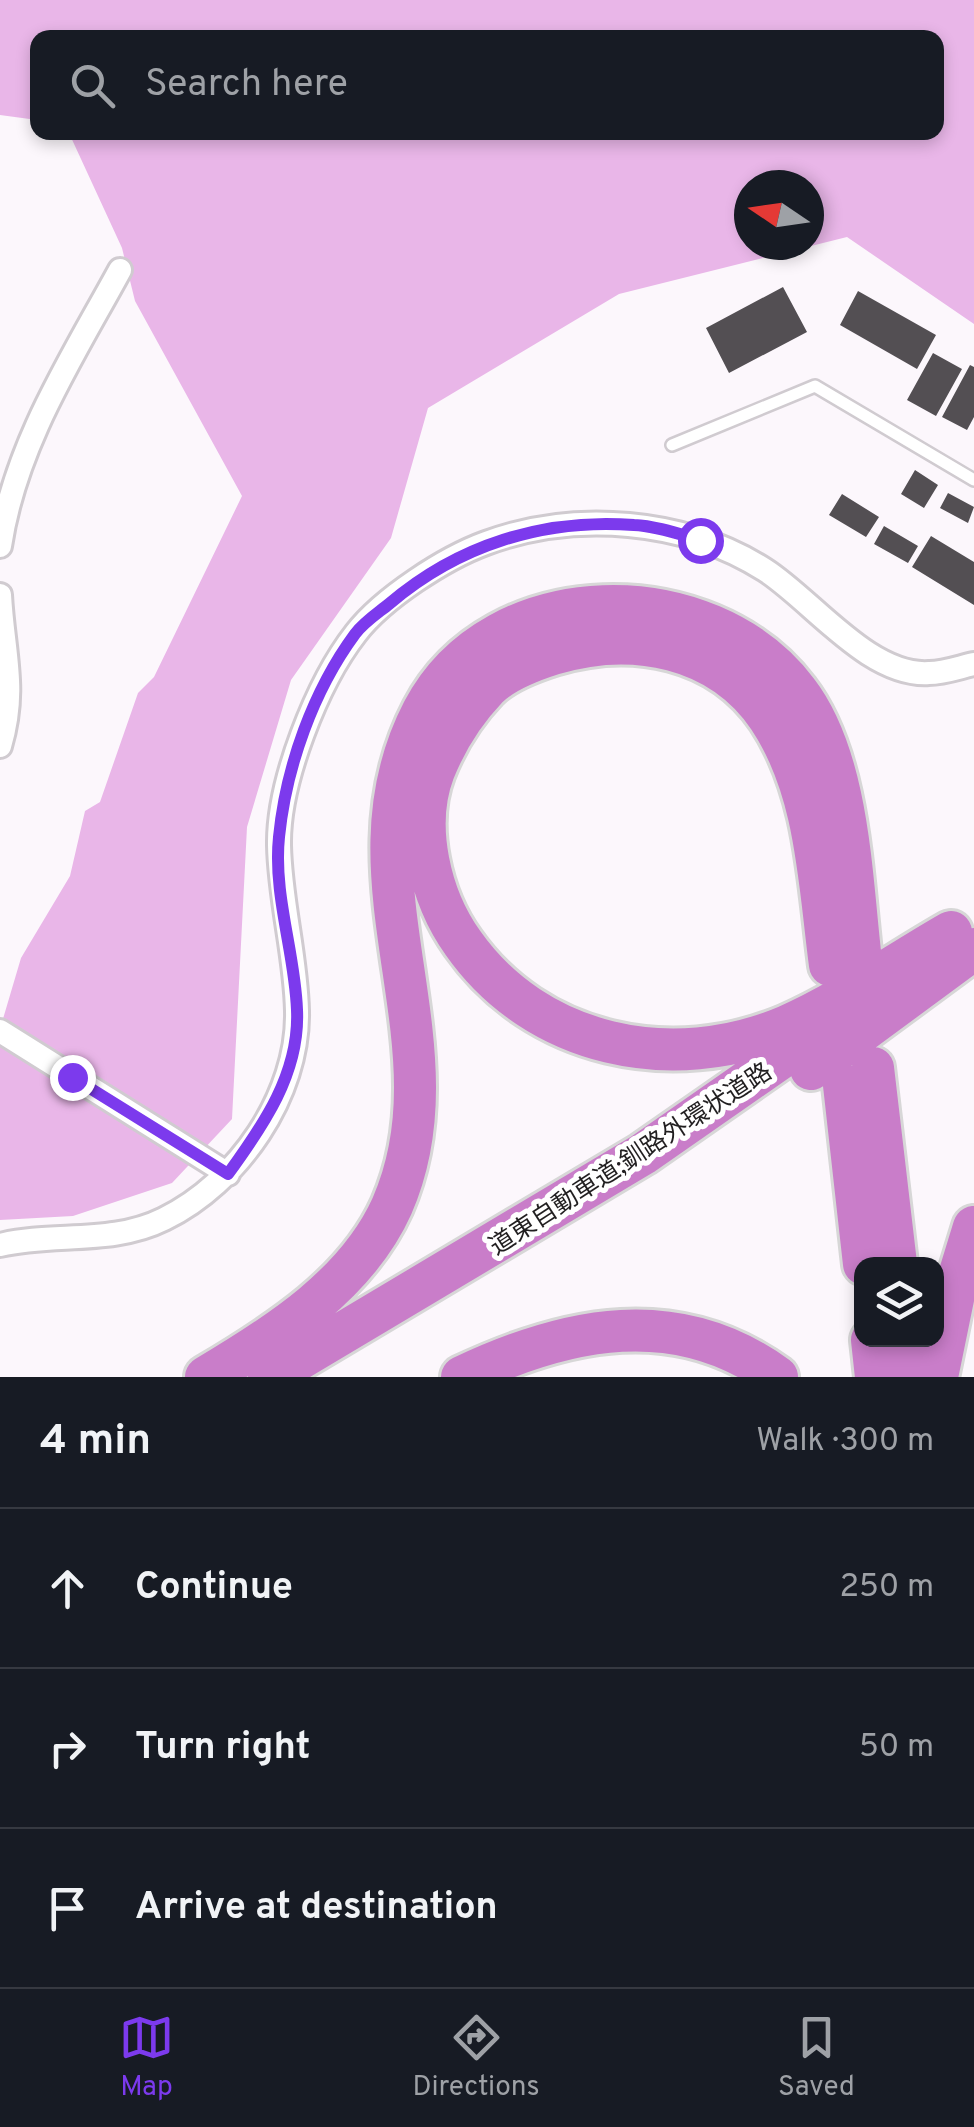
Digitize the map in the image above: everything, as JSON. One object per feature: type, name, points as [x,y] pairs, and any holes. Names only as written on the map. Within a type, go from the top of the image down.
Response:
[{"type":"highway","points":[[206,1377],[301,1317],[366,1248],[391,1206],[409,1151],[417,1088],[389,876],[390,811],[402,758],[425,708],[452,671],[490,641],[543,616],[612,604],[692,618],[764,658],[798,691],[825,742],[846,830],[845,959],[791,755],[767,715],[741,687],[712,665],[646,643],[611,642],[528,662],[489,686],[457,726],[433,773],[426,820],[430,871],[443,916],[500,987],[540,1018],[635,1050],[680,1050],[734,1042],[787,1026],[966,931]]},
{"type":"highway","name":"道東自動車道;釧路外環状道路","points":[[314,1377],[504,1270],[856,1049],[966,931]]},
{"type":"highway","points":[[856,1049],[864,1257]]},
{"type":"highway","points":[[856,1049],[895,1257]]},
{"type":"highway","name":"道東自動車道;釧路外環状道路","points":[[269,1377],[644,1154],[856,1049]]},
{"type":"highway","points":[[937,1377],[954,1289],[974,1227]]},
{"type":"highway","points":[[462,1377],[555,1338],[606,1330],[698,1338],[748,1356],[777,1377]]},
{"type":"highway","points":[[873,1347],[876,1377]]},
{"type":"highway","points":[[905,1347],[908,1377]]},
{"type":"street","points":[[0,546],[5,510],[26,447],[120,270]]},
{"type":"street","points":[[0,1244],[107,1236],[164,1219],[228,1174],[270,1114],[290,1062],[298,1012],[278,841],[291,764],[321,695],[356,632],[418,578],[487,543],[564,525],[636,525],[700,540],[764,570],[880,660],[927,674],[974,664]]},
{"type":"street","points":[[0,595],[10,666],[10,711],[0,746]]},
{"type":"street","points":[[0,1031],[228,1174]]},
{"type":"lane","points":[[672,445],[815,386],[974,480]]},
{"type":"shaded area","points":[[0,0],[974,0],[974,324],[847,237],[824,243],[824,170],[734,170],[734,260],[755,260],[619,294],[428,408],[391,538],[291,680],[247,827],[232,1119],[172,1183],[73,1216],[0,1220],[0,1029],[21,958],[70,876],[85,811],[100,802],[138,693],[154,677],[242,496],[135,301],[122,248],[72,140],[944,140],[944,30],[30,30],[30,119],[0,115]]},
{"type":"building","points":[[783,287],[807,332],[729,373],[706,328]]},
{"type":"building","points":[[858,291],[936,335],[917,369],[840,325]]},
{"type":"building","points":[[933,353],[962,369],[936,416],[907,400]]},
{"type":"building","points":[[970,365],[974,367],[974,417],[967,430],[942,417]]},
{"type":"building","points":[[915,470],[938,485],[924,508],[901,494]]},
{"type":"building","points":[[948,493],[974,507],[968,523],[940,508]]},
{"type":"building","points":[[842,494],[879,517],[866,537],[829,515]]},
{"type":"building","points":[[884,526],[918,546],[908,563],[874,544]]},
{"type":"building","points":[[931,536],[974,562],[974,605],[912,567]]},
{"type":"route","points":[[72,1077],[228,1174],[270,1114],[290,1062],[298,1012],[278,841],[291,764],[321,695],[356,632],[418,578],[487,543],[564,525],[636,525],[700,540]]}]
